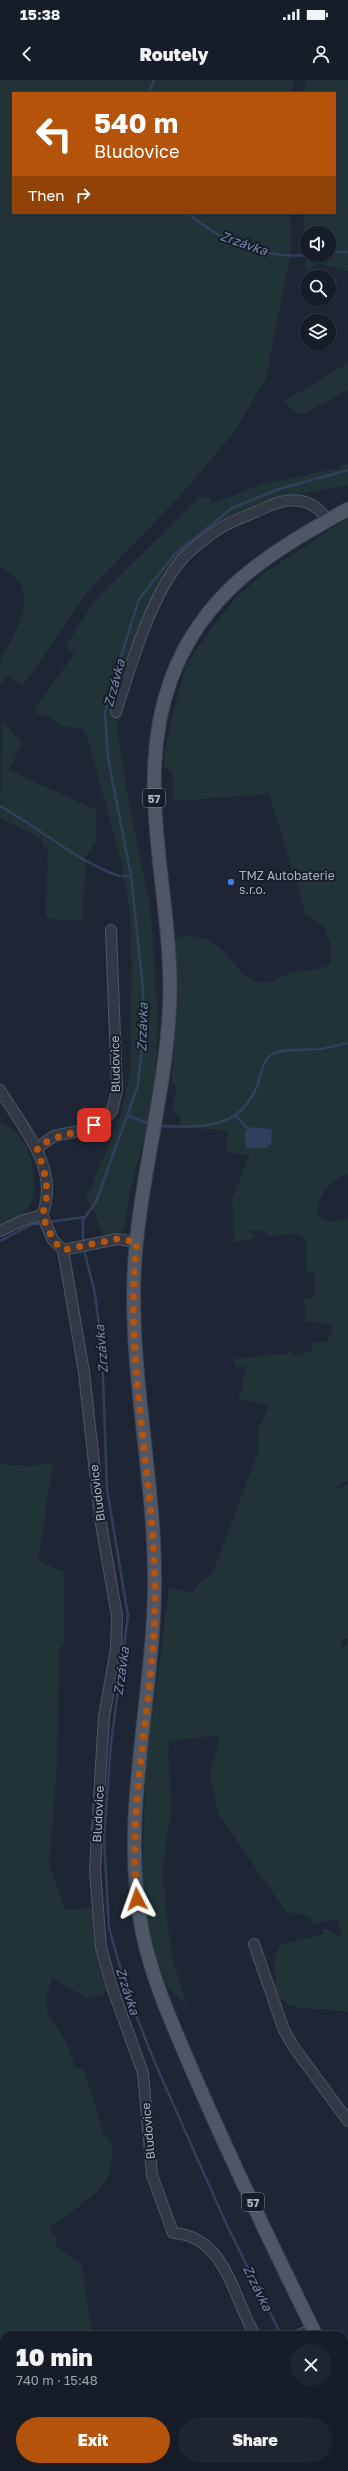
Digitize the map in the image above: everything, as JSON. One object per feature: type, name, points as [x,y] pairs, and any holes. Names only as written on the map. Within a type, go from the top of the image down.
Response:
[{"type":"main road","name":"57","points":[[314,2331],[215,2123],[179,2040],[148,1955],[138,1909],[135,1870],[136,1810],[155,1596],[152,1521],[135,1345],[134,1275],[137,1242],[164,1077],[168,1035],[170,988],[153,778],[156,741],[162,708],[185,647],[216,602],[268,555],[348,509]]},
{"type":"street","points":[[116,712],[135,651],[159,596],[184,557],[218,530],[278,502],[292,500],[306,502],[315,507],[327,520]]},
{"type":"street","name":"Bludovice","points":[[37,1148],[54,1136],[90,1127],[104,1120],[112,1111],[117,1090],[111,930]]},
{"type":"street","points":[[0,1090],[37,1148],[46,1176],[48,1195],[42,1215],[24,1220],[0,1231]]},
{"type":"street","name":"Bludovice","points":[[42,1215],[53,1240],[66,1249],[84,1372],[100,1518],[117,1616],[116,1649],[104,1717],[95,1871],[101,1947],[112,1987],[143,2073],[152,2176],[173,2233],[183,2234],[198,2239],[214,2252],[231,2283],[253,2331]]},
{"type":"street","points":[[66,1249],[117,1239],[137,1242]]},
{"type":"street","points":[[254,1944],[284,2030],[293,2046],[348,2121]]},
{"type":"shaded area","points":[[0,80],[293,80],[292,92],[12,92],[12,214],[289,214],[292,246],[266,378],[234,432],[182,494],[88,591],[27,680],[22,685],[8,675],[0,686],[0,662],[22,615],[24,593],[20,584],[12,575],[0,567]]},
{"type":"shaded area","points":[[306,80],[348,80],[348,271],[318,263],[309,270],[306,270],[305,262],[336,262],[336,226],[304,226],[303,214],[336,214],[336,92],[302,92]]},
{"type":"shaded area","points":[[348,363],[348,390],[301,415],[283,402]]},
{"type":"shaded area","points":[[348,463],[348,485],[285,497],[229,516],[204,535],[159,586],[125,691],[117,728],[126,787],[151,911],[158,1027],[155,1079],[148,1125],[130,1191],[124,1230],[105,1238],[85,1193],[90,1190],[120,1117],[131,1069],[132,964],[130,913],[122,864],[88,740],[83,729],[60,725],[53,718],[35,713],[38,704],[77,650],[72,652],[68,649],[67,644],[96,599],[201,496],[211,499],[211,504],[263,484],[338,468]]},
{"type":"shaded area","points":[[348,518],[348,1175],[336,1180],[326,1190],[319,1203],[317,1216],[333,1222],[348,1219],[348,1480],[333,1489],[340,1489],[348,1483],[348,1639],[341,1639],[343,1649],[348,1641],[348,2012],[298,2007],[282,2000],[277,1992],[273,1962],[280,1945],[323,1934],[322,1930],[328,1929],[341,1939],[339,1918],[312,1925],[310,1916],[286,1912],[218,1813],[210,1774],[220,1735],[168,1741],[171,1811],[162,1871],[171,1953],[187,2006],[167,1987],[151,1942],[142,1888],[146,1764],[169,1587],[193,1593],[198,1584],[213,1573],[258,1452],[258,1430],[269,1405],[239,1399],[246,1367],[235,1366],[234,1359],[286,1354],[290,1349],[294,1354],[300,1356],[311,1351],[313,1343],[326,1342],[331,1335],[332,1328],[327,1324],[320,1322],[306,1323],[304,1299],[316,1297],[314,1273],[306,1271],[306,1239],[299,1233],[267,1236],[266,1230],[249,1231],[256,1238],[234,1243],[232,1199],[249,1156],[226,1152],[228,1130],[182,1128],[179,1123],[182,1118],[174,1113],[173,1103],[177,1086],[172,1082],[176,1021],[175,941],[177,937],[195,936],[210,941],[220,948],[246,976],[257,981],[275,981],[285,975],[323,967],[329,965],[332,957],[331,945],[324,926],[306,914],[269,794],[174,801],[172,772],[164,768],[164,757],[171,720],[186,665],[236,597],[267,571]]},
{"type":"shaded area","points":[[2,721],[22,743],[9,770],[96,810],[96,841],[85,858],[83,921],[49,919],[46,915],[48,849],[41,845],[42,839],[0,818]]},
{"type":"shaded area","points":[[0,1123],[14,1131],[24,1142],[27,1148],[32,1162],[34,1194],[28,1208],[22,1214],[0,1227]]},
{"type":"shaded area","points":[[53,1463],[38,1561],[64,1572],[64,1644],[59,1651],[57,1767],[49,1865],[66,1910],[94,1907],[106,1990],[103,1995],[86,1998],[52,1977],[47,1997],[48,2016],[64,2040],[71,2054],[74,2066],[84,2069],[104,2135],[112,2143],[111,2167],[106,2180],[88,2199],[49,2228],[56,2237],[56,2245],[82,2266],[91,2331],[0,2331],[0,1464],[29,1466]]},
{"type":"water","points":[[251,1127],[272,1129],[271,1145],[267,1148],[247,1148],[245,1144],[245,1131]]},
{"type":"waterway","name":"Zrzávka","points":[[149,92],[154,80]]},
{"type":"waterway","name":"Zrzávka","points":[[189,214],[214,232],[243,246],[275,254],[300,255]]},
{"type":"waterway","name":"Zrzávka","points":[[336,252],[348,252]]},
{"type":"waterway","name":"Zrzávka","points":[[83,1244],[83,1220],[96,1202],[138,1085],[143,1034],[143,989],[131,876],[108,758],[105,713],[108,698],[139,599],[175,554],[232,508],[279,489],[348,470]]},
{"type":"waterway","points":[[0,806],[88,862],[119,876]]},
{"type":"waterway","name":"Zrzávka","points":[[122,876],[131,876]]},
{"type":"waterway","points":[[159,1126],[203,1126],[229,1119],[240,1111],[249,1101],[257,1086],[266,1060],[273,1054],[289,1050],[321,1049],[348,1043]]},
{"type":"waterway","points":[[126,1115],[150,1124]]},
{"type":"waterway","points":[[235,1115],[247,1128]]},
{"type":"waterway","points":[[48,1222],[85,1217]]},
{"type":"waterway","points":[[0,1241],[33,1224],[43,1223]]},
{"type":"waterway","name":"Zrzávka","points":[[84,1249],[95,1294],[102,1348],[107,1489],[128,1616],[111,1743],[104,1838],[109,1928],[128,1995],[155,2063],[225,2221],[279,2331]]},
{"type":"place","name":"TMZ Autobaterie s.r.o.","points":[[231,882]]},
{"type":"route","points":[[94,1125],[83,1130],[54,1136],[37,1148],[46,1176],[48,1195],[46,1207],[42,1215],[53,1240],[63,1250],[112,1239],[123,1239],[137,1242],[134,1275],[135,1345],[139,1401],[152,1521],[155,1596],[153,1636],[137,1782],[135,1870],[137,1899]]}]
